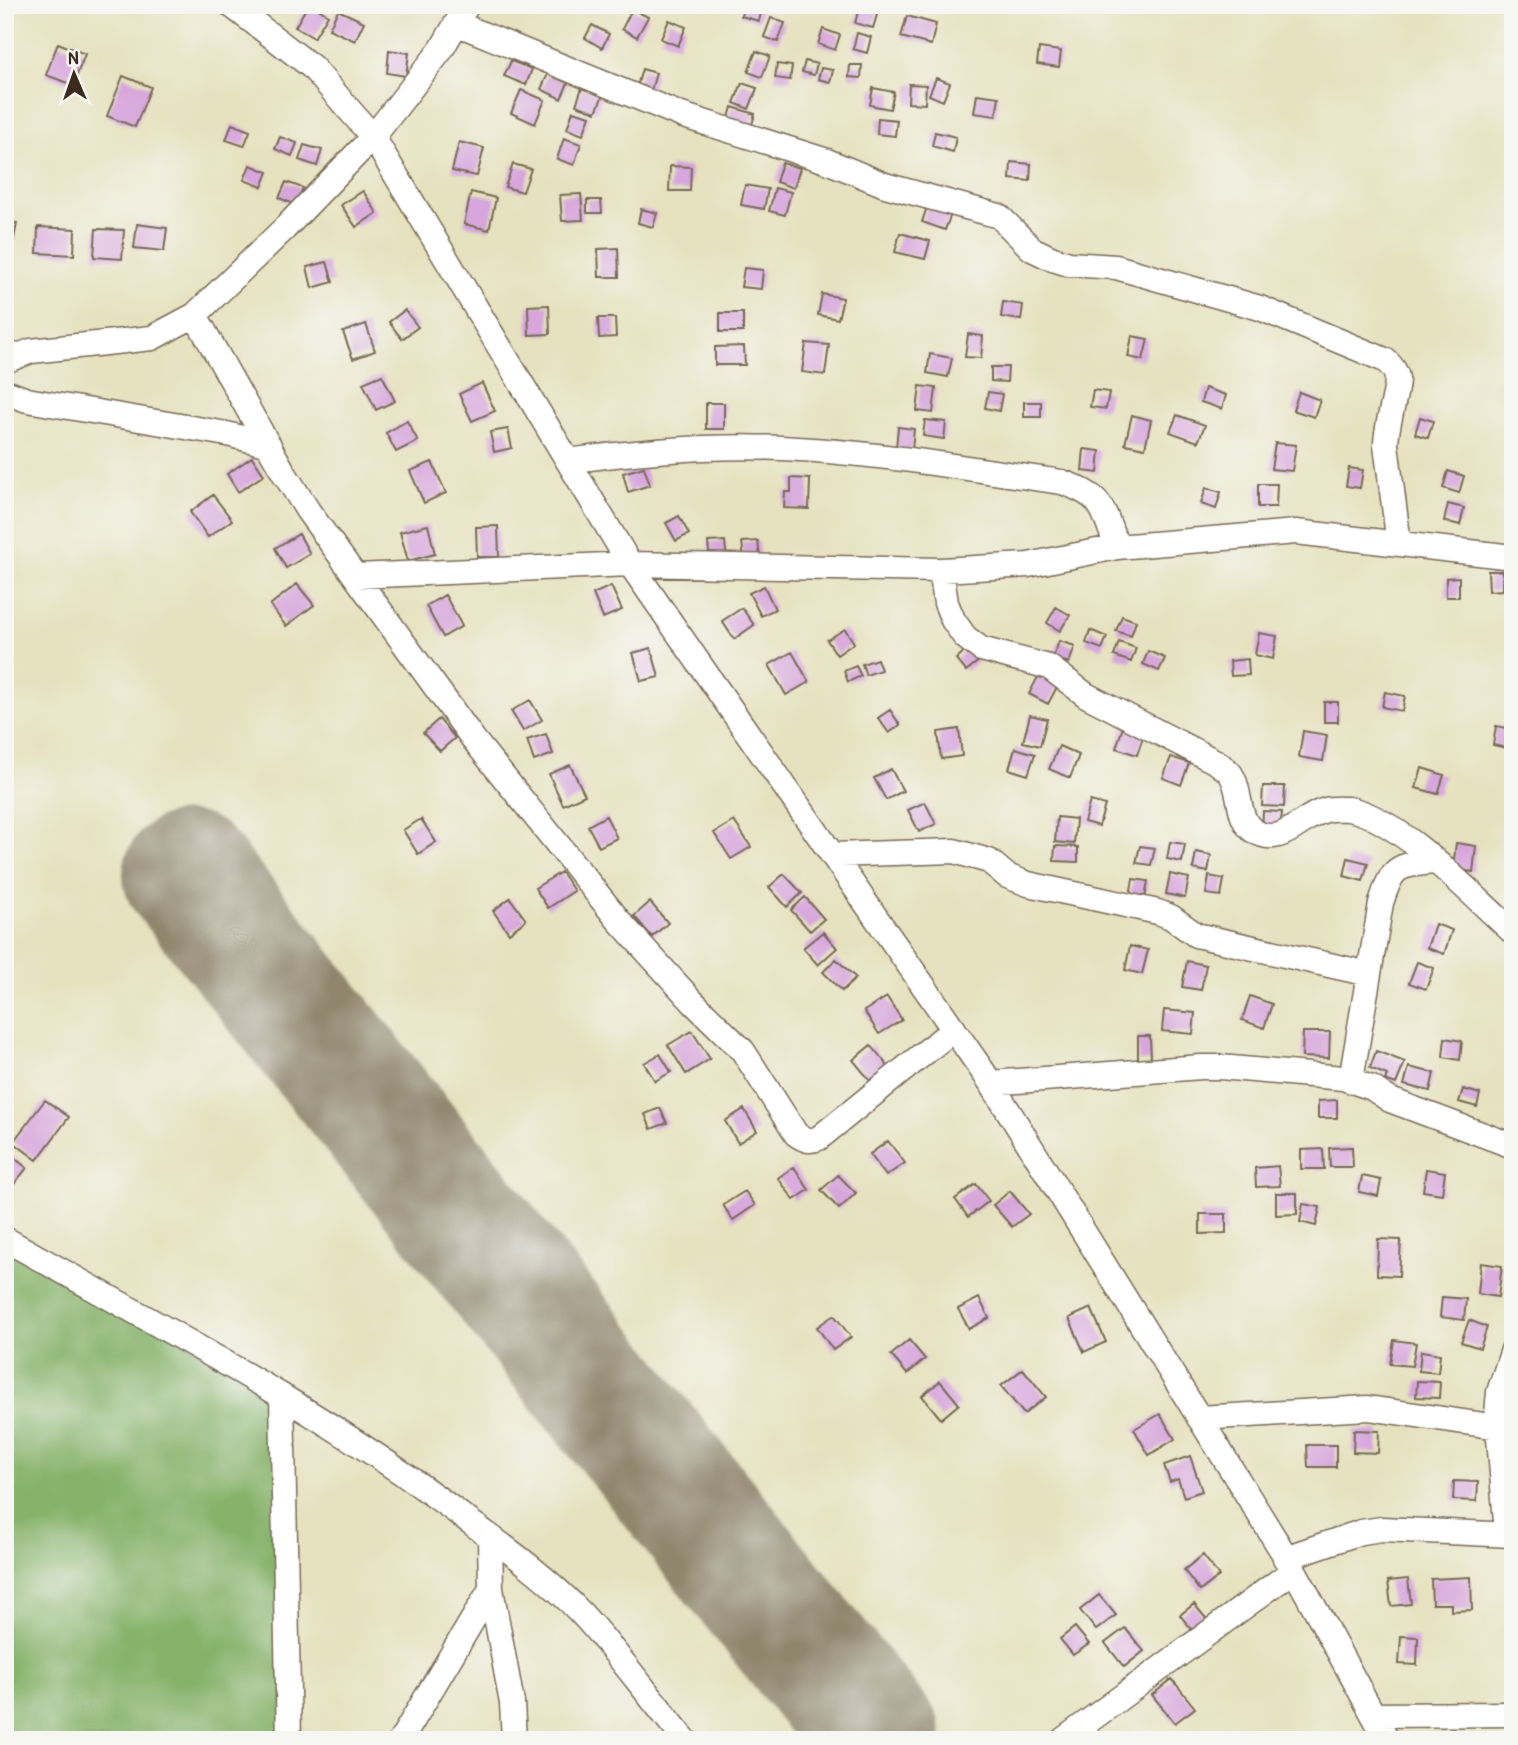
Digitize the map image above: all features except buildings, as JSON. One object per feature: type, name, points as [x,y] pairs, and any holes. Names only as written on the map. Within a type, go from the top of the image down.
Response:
[{"type":"street","points":[[231,5],[312,66],[373,137],[630,564],[991,1083],[1289,1564],[1387,1740]]},
{"type":"street","points":[[5,361],[31,351],[152,338],[194,315],[285,228],[373,137],[441,50],[463,14],[681,116],[827,161],[885,185],[999,216],[1032,249],[1053,259],[1069,264],[1116,267],[1260,308],[1385,360],[1394,368],[1397,378],[1386,432],[1386,445],[1399,544]]},
{"type":"street","points":[[194,315],[308,511],[474,740],[620,922],[743,1051],[796,1134],[812,1141],[819,1138],[954,1029]]},
{"type":"street","points":[[5,392],[27,400],[227,434],[269,445]]},
{"type":"street","points":[[568,461],[615,455],[727,448],[780,448],[847,452],[1062,482],[1083,489],[1098,500],[1117,547]]},
{"type":"street","points":[[356,576],[630,564],[941,570],[1028,565],[1117,547],[1296,532],[1513,557]]},
{"type":"street","points":[[941,570],[946,603],[953,620],[965,636],[981,649],[1049,667],[1086,695],[1218,763],[1230,773],[1246,822],[1254,832],[1269,835],[1288,833],[1309,817],[1325,810],[1345,809],[1366,813],[1396,830],[1513,932]]},
{"type":"street","points":[[832,855],[954,851],[974,855],[989,861],[1007,876],[1028,884],[1158,912],[1171,917],[1196,935],[1369,974]]},
{"type":"street","points":[[1351,1080],[1381,904],[1389,878],[1404,865],[1434,862]]},
{"type":"street","points":[[991,1083],[1201,1067],[1351,1080],[1372,1088],[1390,1100],[1513,1146]]},
{"type":"street","points":[[5,1238],[282,1396],[375,1453],[490,1537],[543,1578],[580,1613],[685,1740]]},
{"type":"street","points":[[1063,1740],[1289,1564],[1361,1532],[1382,1529],[1510,1534],[1498,1427],[1499,1392],[1513,1350]]},
{"type":"street","points":[[282,1396],[289,1740]]},
{"type":"street","points":[[1199,1418],[1368,1408],[1498,1427]]},
{"type":"street","points":[[490,1537],[491,1589],[512,1703],[514,1740]]},
{"type":"street","points":[[401,1740],[491,1589]]},
{"type":"street","points":[[1374,1715],[1513,1714]]},
{"type":"green space","points":[[5,1241],[277,1394],[286,1740],[5,1740]]},
{"type":"runway","points":[[187,875],[878,1740]]}]
